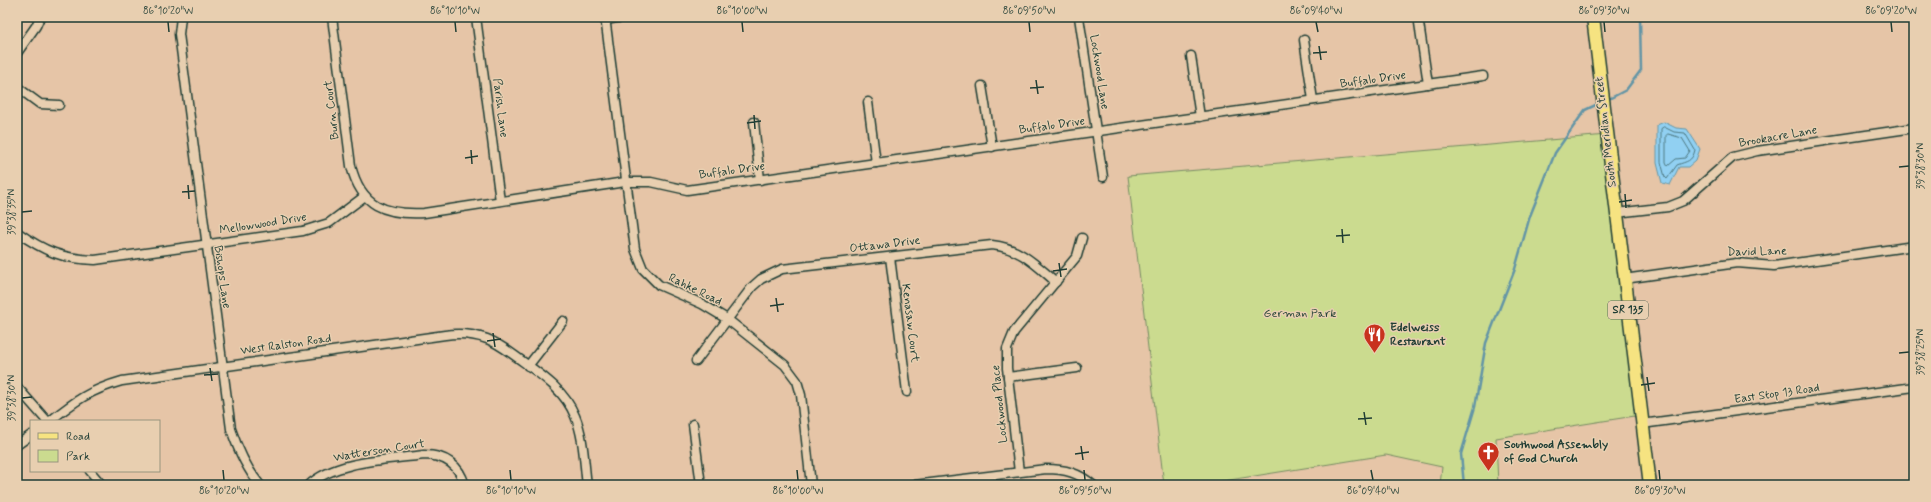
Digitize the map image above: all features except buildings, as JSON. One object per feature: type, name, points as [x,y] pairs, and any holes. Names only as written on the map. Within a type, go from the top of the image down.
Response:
[{"type":"main road","name":"South Meridian Street","points":[[1593,17],[1650,485]]},
{"type":"street","points":[[17,53],[36,26],[40,17]]},
{"type":"street","name":"Bishops Lane","points":[[181,17],[179,34],[231,429],[239,454],[260,485]]},
{"type":"street","name":"Burn Court","points":[[332,17],[351,166],[354,179],[365,196]]},
{"type":"street","name":"Parish Lane","points":[[476,17],[500,201]]},
{"type":"street","points":[[605,18],[624,17]]},
{"type":"street","name":"Lockwood Lane","points":[[1079,17],[1103,177]]},
{"type":"street","name":"Rahke Road","points":[[605,18],[625,182],[635,249],[643,269],[659,285],[702,304],[727,319],[785,365],[797,381],[801,395],[811,485]]},
{"type":"street","points":[[1419,23],[1428,84]]},
{"type":"street","points":[[1304,40],[1313,100]]},
{"type":"street","points":[[1191,56],[1200,117]]},
{"type":"street","name":"Buffalo Drive","points":[[625,182],[651,182],[687,190],[1483,76]]},
{"type":"street","points":[[982,86],[992,147]]},
{"type":"street","points":[[17,87],[40,104],[59,105]]},
{"type":"street","points":[[868,102],[876,163]]},
{"type":"street","points":[[754,122],[760,180]]},
{"type":"street","name":"Brookacre Lane","points":[[1616,213],[1668,207],[1683,201],[1734,157],[1757,151],[1914,128]]},
{"type":"street","points":[[365,196],[381,208],[403,214],[424,213],[625,182]]},
{"type":"street","name":"Mellowwood Drive","points":[[17,232],[47,252],[76,260],[95,260],[303,231],[329,223],[365,196]]},
{"type":"street","name":"Lockwood Place","points":[[1020,472],[1008,377],[1007,349],[1014,332],[1077,256],[1082,238]]},
{"type":"street","name":"Ottawa Drive","points":[[696,361],[752,287],[761,279],[782,269],[992,246],[1006,247],[1026,257],[1056,282]]},
{"type":"street","name":"David Lane","points":[[1624,278],[1737,263],[1774,266],[1914,246]]},
{"type":"street","name":"Kenasaw Court","points":[[890,256],[907,392]]},
{"type":"street","points":[[528,366],[563,321]]},
{"type":"street","name":"West Ralston Road","points":[[49,420],[76,401],[99,388],[122,382],[460,334],[489,340],[528,366],[556,388],[568,402],[574,413],[580,435],[587,485]]},
{"type":"street","points":[[1008,377],[1077,368]]},
{"type":"street","points":[[17,387],[47,420]]},
{"type":"street","name":"East Stop 13 Road","points":[[1642,424],[1914,387]]},
{"type":"street","points":[[693,424],[701,485]]},
{"type":"street","points":[[17,445],[30,436]]},
{"type":"street","name":"Watterson Court","points":[[309,485],[330,472],[351,466],[424,455],[436,455],[450,461],[458,469],[465,485]]},
{"type":"street","points":[[914,485],[1046,469],[1061,469],[1082,476],[1093,485]]},
{"type":"street","points":[[91,472],[102,485]]},
{"type":"green space","name":"German Park","points":[[1607,135],[1641,415],[1496,438],[1498,485],[1440,485],[1442,467],[1386,455],[1198,485],[1164,485],[1128,176]]},
{"type":"water","points":[[1664,122],[1676,128],[1687,129],[1700,149],[1696,160],[1688,167],[1679,167],[1670,185],[1662,183],[1657,163],[1657,125]]},
{"type":"waterway","points":[[1607,100],[1626,90],[1641,70],[1640,17]]},
{"type":"waterway","points":[[1464,485],[1461,454],[1475,407],[1486,343],[1515,269],[1530,216],[1555,153],[1585,110],[1600,103]]},
{"type":"place","name":"Edelweiss Restaurant","points":[[1374,354]]},
{"type":"place","name":"Southwood Assembly of God Church","points":[[1488,472]]}]
